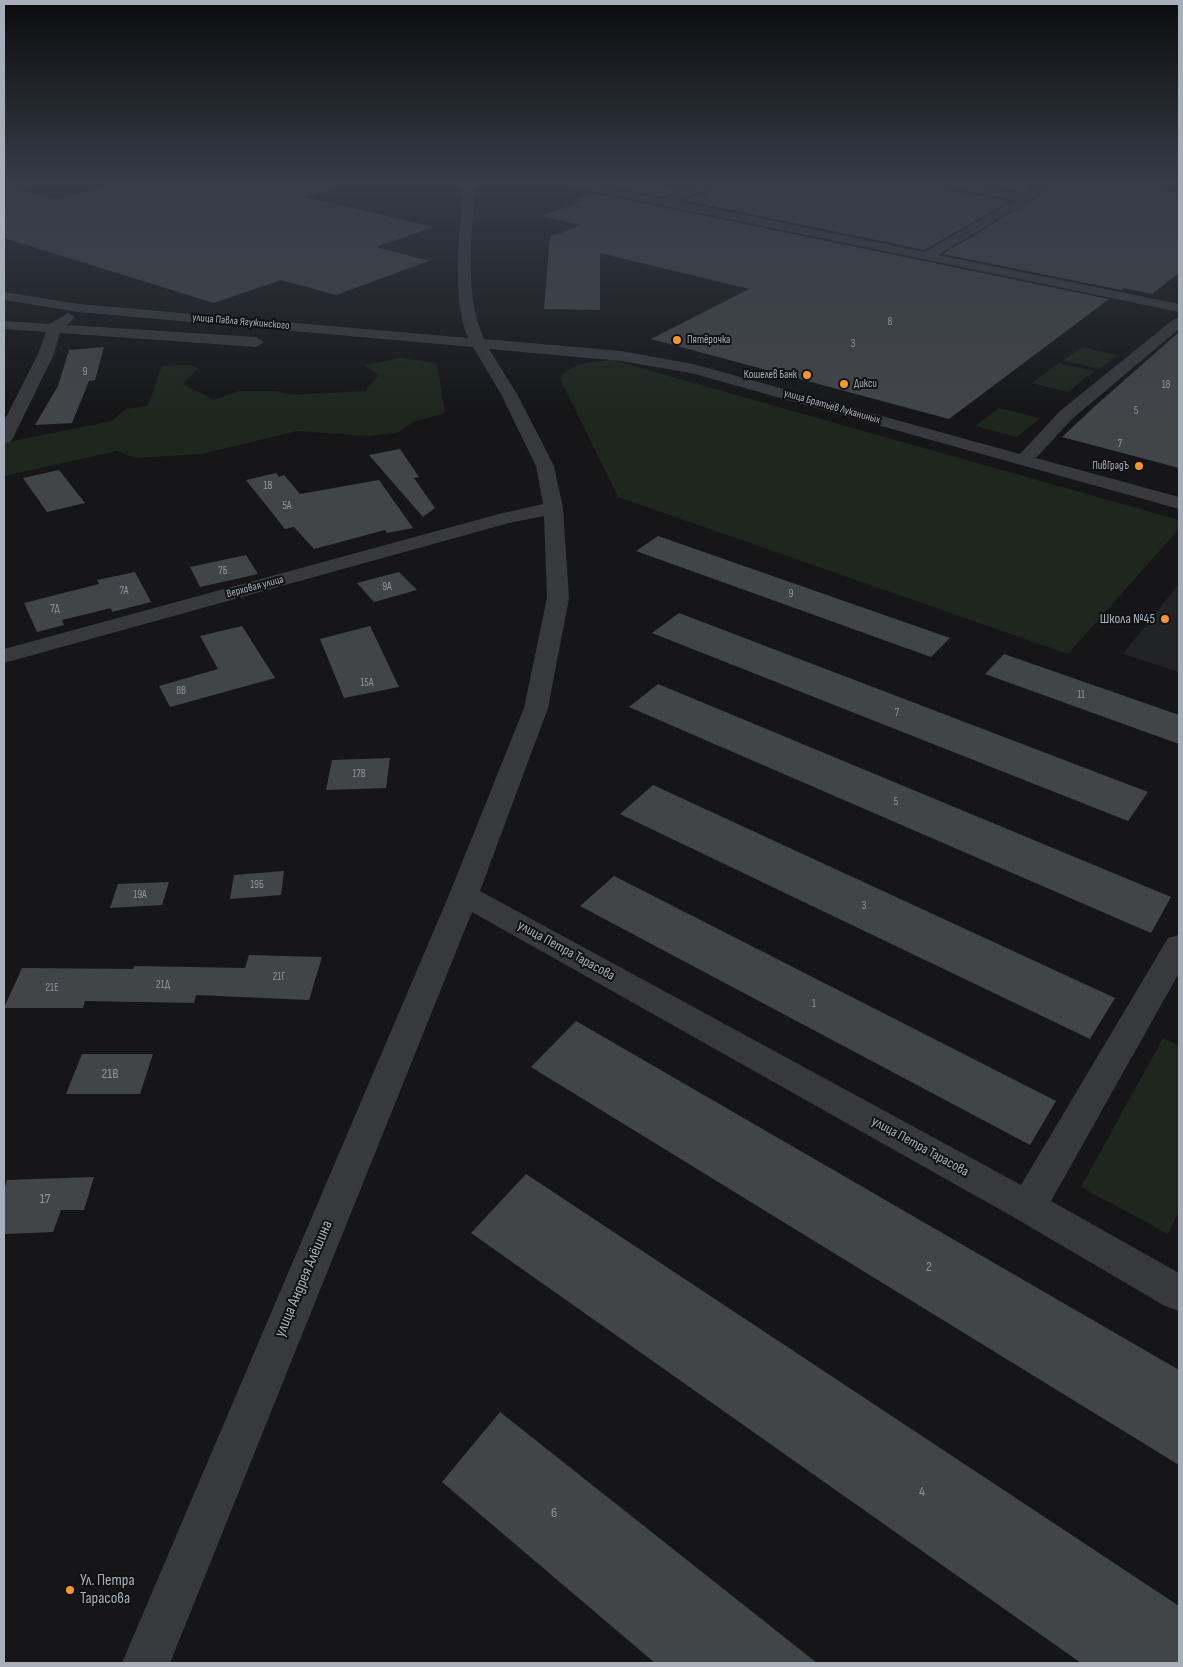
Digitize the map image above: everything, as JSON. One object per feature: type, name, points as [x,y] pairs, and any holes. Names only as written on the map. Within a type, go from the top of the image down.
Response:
[{"type":"street","points":[[464,895],[536,708],[558,598],[557,544],[553,508],[545,466],[509,394],[478,343],[470,324],[465,292],[466,260]]},
{"type":"street","points":[[951,260],[1179,308]]},
{"type":"street","name":"улица Павла Ягужинского","points":[[4,296],[78,308],[478,343]]},
{"type":"street","points":[[4,438],[46,354],[55,327],[78,308]]},
{"type":"street","points":[[1023,460],[1066,415],[1179,322]]},
{"type":"street","points":[[4,325],[271,343]]},
{"type":"street","name":"улица Братьев Луканиных","points":[[478,343],[621,356],[693,369],[1179,503]]},
{"type":"street","name":"Верховая улица","points":[[4,656],[506,518],[553,508]]},
{"type":"street","name":"улица Петра Тарасова","points":[[464,895],[1028,1207],[1179,1293]]},
{"type":"street","name":"улица Андрея Алёшина","points":[[146,1663],[464,895]]},
{"type":"street","points":[[1028,1207],[1179,946]]},
{"type":"shaded area","points":[[1082,347],[1117,355],[1099,369],[1063,360]]},
{"type":"shaded area","points":[[400,358],[437,363],[445,413],[413,422],[397,433],[369,436],[297,431],[202,454],[135,458],[117,451],[4,476],[4,443],[111,421],[126,409],[148,406],[162,366],[189,365],[198,368],[183,384],[214,400],[240,391],[277,391],[291,395],[365,391],[379,375],[365,365]]},
{"type":"shaded area","points":[[612,360],[1179,520],[1179,529],[1068,654],[618,497],[560,378],[570,369],[577,366],[591,362]]},
{"type":"shaded area","points":[[1059,363],[1094,371],[1068,392],[1032,383]]},
{"type":"shaded area","points":[[999,408],[1040,418],[1017,437],[975,426]]},
{"type":"shaded area","name":"Школа №45","points":[[1179,584],[1179,672],[1123,654]]},
{"type":"shaded area","points":[[1163,1038],[1179,1046],[1179,1211],[1168,1234],[1081,1187]]},
{"type":"building","points":[[74,260],[429,261],[336,295],[281,280],[214,303]]},
{"type":"building","points":[[548,260],[600,260],[600,310],[544,309]]},
{"type":"building","points":[[628,260],[918,260],[1109,299],[949,419],[651,339],[749,289]]},
{"type":"building","points":[[972,260],[1179,260],[1179,273],[1152,294],[1123,288],[1121,290]]},
{"type":"building","points":[[1179,332],[1179,468],[1062,437],[1094,407]]},
{"type":"building","points":[[104,347],[95,380],[89,381],[72,423],[35,425],[58,386],[69,350]]},
{"type":"building","points":[[400,449],[419,477],[414,478],[435,508],[423,517],[369,455]]},
{"type":"building","points":[[59,470],[85,503],[47,512],[23,478]]},
{"type":"building","points":[[276,473],[279,477],[284,475],[300,494],[379,480],[413,528],[387,533],[385,530],[314,549],[294,527],[285,529],[246,480]]},
{"type":"building","points":[[658,536],[950,638],[931,657],[636,551]]},
{"type":"building","points":[[246,555],[258,574],[200,587],[190,567]]},
{"type":"building","points":[[135,572],[151,602],[112,612],[111,608],[62,620],[64,625],[37,632],[24,603],[99,584],[97,580]]},
{"type":"building","points":[[399,572],[417,590],[374,602],[357,583]]},
{"type":"building","points":[[679,613],[1148,792],[1128,821],[652,633]]},
{"type":"building","points":[[242,626],[275,678],[170,707],[159,686],[218,669],[200,636]]},
{"type":"building","points":[[370,626],[399,687],[344,698],[320,639]]},
{"type":"building","points":[[1004,654],[1179,715],[1179,744],[985,674]]},
{"type":"building","points":[[658,684],[1171,897],[1151,933],[629,707]]},
{"type":"building","points":[[390,758],[386,788],[326,790],[332,760]]},
{"type":"building","points":[[653,785],[1115,998],[1090,1039],[620,814]]},
{"type":"building","points":[[284,871],[281,895],[230,899],[234,875]]},
{"type":"building","points":[[614,876],[1056,1101],[1030,1145],[580,906]]},
{"type":"building","points":[[169,882],[162,905],[110,908],[118,884]]},
{"type":"building","points":[[249,955],[322,957],[309,1000],[196,995],[194,1003],[85,1001],[83,1008],[4,1008],[22,968],[133,969],[134,966],[245,968]]},
{"type":"building","points":[[576,1021],[1179,1370],[1179,1465],[531,1067]]},
{"type":"building","points":[[82,1054],[153,1054],[140,1094],[66,1094]]},
{"type":"building","points":[[526,1174],[1179,1606],[1179,1663],[1081,1663],[471,1233]]},
{"type":"building","points":[[94,1177],[84,1210],[61,1210],[53,1232],[4,1234],[4,1189],[7,1180]]},
{"type":"building","points":[[500,1412],[817,1663],[655,1663],[442,1482]]},
{"type":"place","name":"Пятёрочка","points":[[677,340]]},
{"type":"place","name":"Кошелев Банк","points":[[807,375]]},
{"type":"place","name":"Дикси","points":[[844,384]]},
{"type":"place","name":"ПивГрадЪ","points":[[1139,466]]},
{"type":"place","name":"Школа №45","points":[[1165,619]]},
{"type":"place","name":"Ул. Петра Тарасова","points":[[70,1590]]}]
